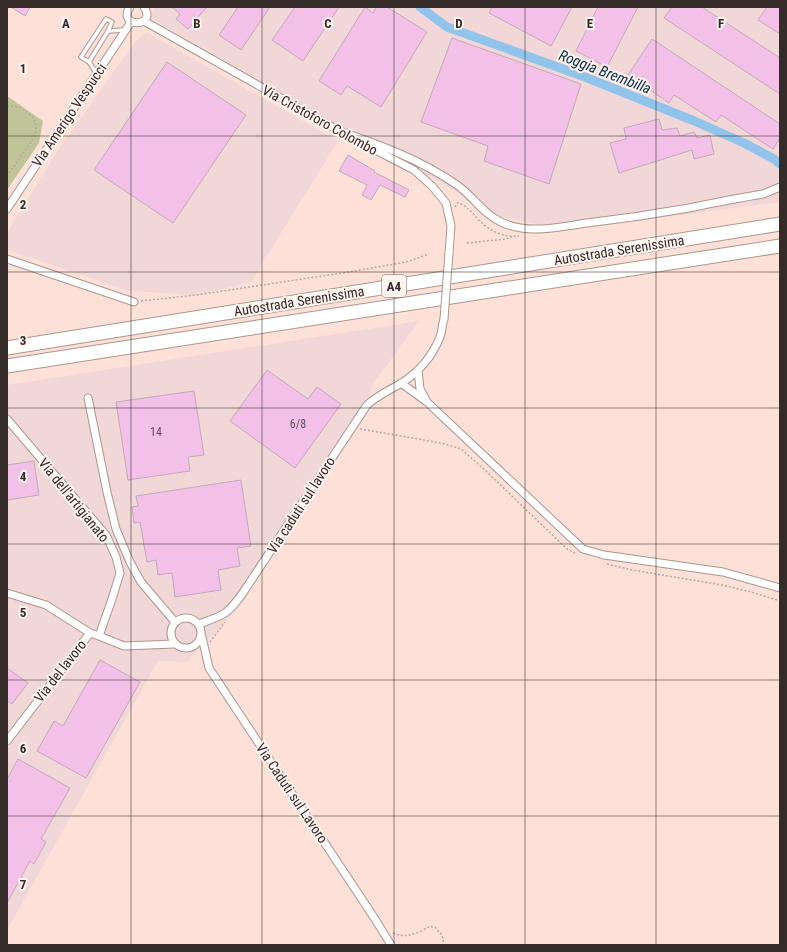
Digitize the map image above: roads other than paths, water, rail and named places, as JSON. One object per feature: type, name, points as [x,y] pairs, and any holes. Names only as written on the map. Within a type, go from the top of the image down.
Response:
[{"type":"highway","name":"Autostrada Serenissima","points":[[7,348],[780,224]]},
{"type":"highway","name":"Autostrada Serenissima","points":[[7,366],[780,246]]},
{"type":"street","points":[[129,7],[127,14],[128,18],[135,24],[144,21],[146,12],[144,7]]},
{"type":"street","name":"Via Cristoforo Colombo","points":[[144,21],[339,131],[414,170],[432,186],[446,203],[451,226],[444,319]]},
{"type":"street","name":"Via Amerigo Vespucci","points":[[7,209],[131,22]]},
{"type":"street","points":[[339,131],[379,145],[417,162],[457,185],[469,194],[495,219],[524,229],[542,229],[628,218],[763,194],[780,187]]},
{"type":"street","points":[[7,259],[134,302]]},
{"type":"street","name":"Via caduti sul lavoro","points":[[198,624],[219,616],[226,612],[235,603],[367,405],[375,398],[401,383],[418,370],[431,355],[440,336],[444,319]]},
{"type":"street","points":[[418,370],[420,389],[427,402]]},
{"type":"street","points":[[401,383],[427,402],[583,549],[604,555],[723,572],[780,588]]},
{"type":"street","points":[[88,398],[116,529],[130,562],[141,582],[175,622]]},
{"type":"street","name":"Via dell'artigianato","points":[[7,419],[106,535],[116,557],[120,573],[100,636]]},
{"type":"street","points":[[7,593],[46,605],[90,633]]},
{"type":"street","points":[[198,624],[195,620],[184,618],[175,622],[171,630],[171,635],[174,644],[183,649],[192,648],[197,645],[202,637]]},
{"type":"street","name":"Via Caduti sul Lavoro","points":[[198,624],[202,632],[209,668],[371,912],[391,945]]},
{"type":"street","name":"Via del lavoro","points":[[7,741],[90,633],[124,646],[174,644]]},
{"type":"lane","points":[[89,62],[112,22],[106,19],[81,57],[89,62],[97,74]]},
{"type":"lane","points":[[108,31],[126,30]]},
{"type":"waterway","name":"Roggia Brembilla","points":[[420,7],[447,27],[585,77],[692,120],[744,143],[774,159],[780,164]]}]
